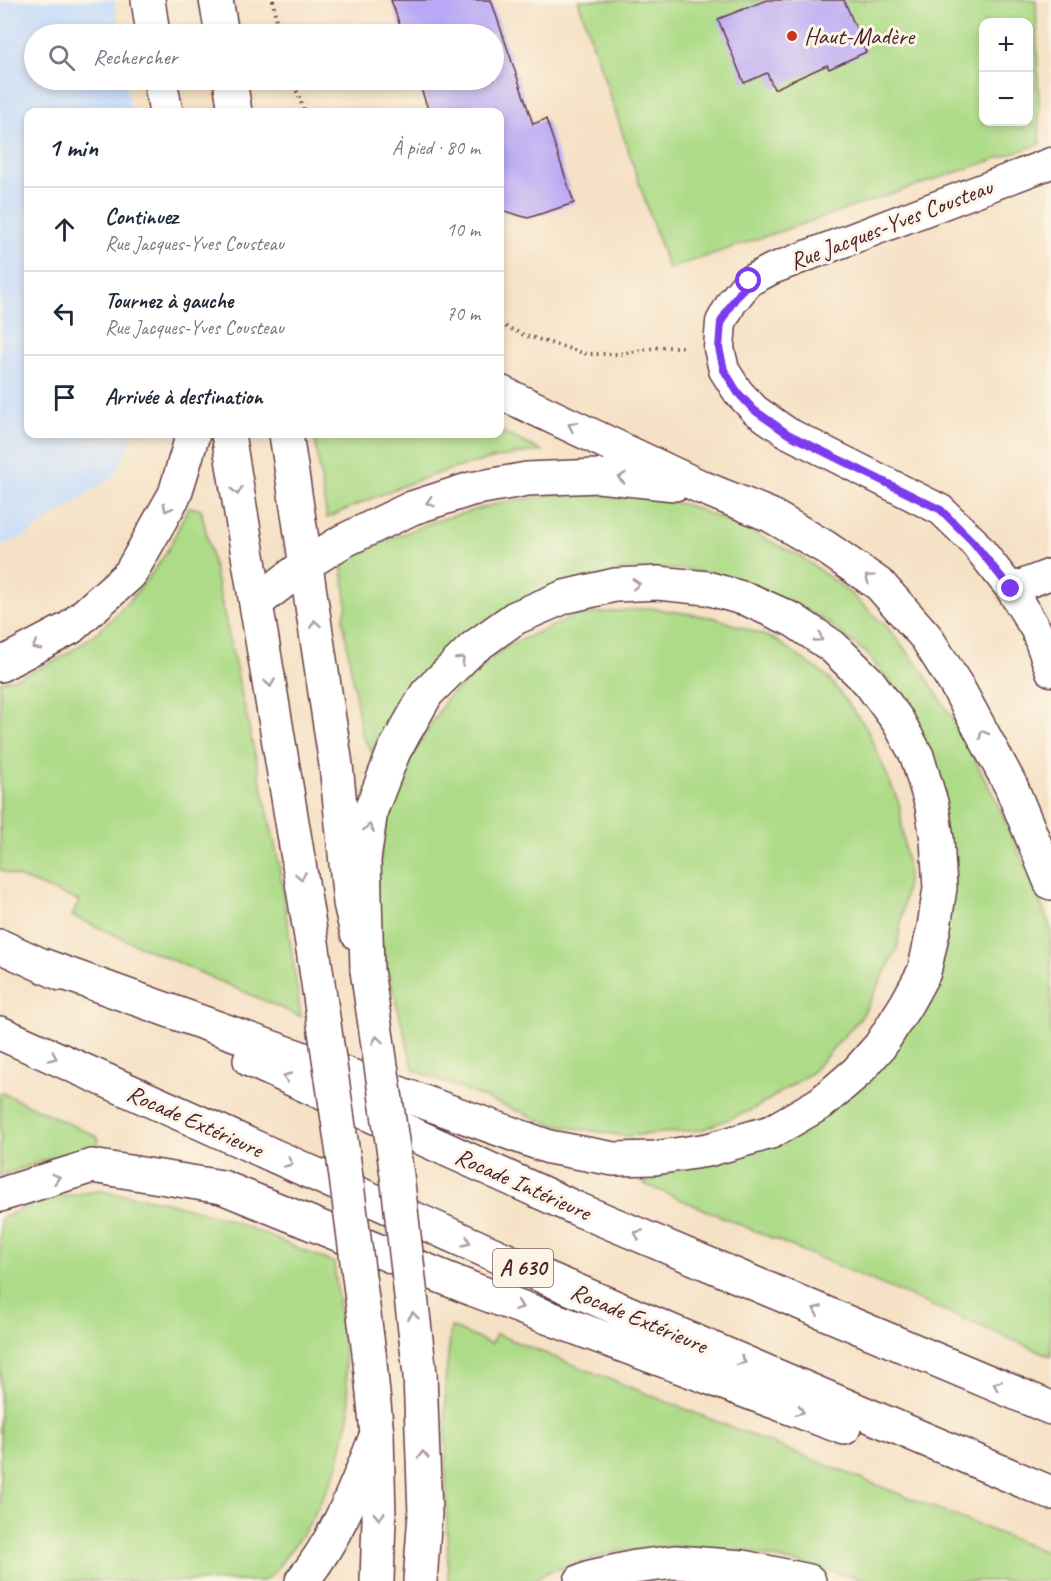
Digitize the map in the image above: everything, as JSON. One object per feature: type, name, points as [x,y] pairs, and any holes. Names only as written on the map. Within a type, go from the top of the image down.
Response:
[{"type":"main road","points":[[148,0],[152,24]]},
{"type":"main road","points":[[216,0],[220,24]]},
{"type":"main road","points":[[162,90],[165,108]]},
{"type":"main road","points":[[232,90],[234,108]]},
{"type":"main road","points":[[504,394],[701,487],[770,515],[825,547],[880,585],[926,637],[958,688],[1011,786],[1051,883]]},
{"type":"main road","points":[[0,665],[70,628],[130,574],[175,494],[192,438]]},
{"type":"main road","points":[[229,438],[313,949],[344,1154],[377,1434],[379,1519],[377,1581]]},
{"type":"main road","points":[[287,438],[336,765],[350,903],[367,970],[397,1175],[420,1374],[425,1514],[420,1581]]},
{"type":"main road","points":[[256,603],[306,564],[343,541],[412,508],[471,489],[527,479],[598,476],[701,487]]},
{"type":"main road","points":[[42,965],[549,1147],[614,1159],[656,1158],[708,1150],[771,1132],[821,1103],[857,1072],[880,1046],[908,1003],[924,972],[940,888],[938,839],[932,806],[917,756],[898,721],[869,682],[832,646],[792,620],[749,600],[707,588],[658,583],[615,585],[564,597],[515,618],[473,648],[428,693],[394,751],[371,810],[364,860],[367,970]]},
{"type":"main road","name":"Rocade Intérieure","points":[[0,946],[575,1208],[1051,1408]]},
{"type":"main road","name":"Rocade Extérieure","points":[[0,1033],[549,1279],[1051,1493]]},
{"type":"main road","points":[[0,1195],[92,1166],[222,1188],[472,1289],[1051,1505]]},
{"type":"main road","points":[[302,1581],[318,1562],[342,1520],[377,1434]]},
{"type":"main road","points":[[581,1581],[635,1567],[675,1562],[743,1567],[809,1581]]},
{"type":"street","name":"Rue Jacques-Yves Cousteau","points":[[1051,163],[772,269],[749,281],[721,322],[719,348],[724,370],[738,393],[754,410],[788,434],[941,510],[973,542],[1011,589],[1036,630],[1051,671]]},
{"type":"street","points":[[1011,589],[1051,574]]},
{"type":"path","points":[[273,0],[277,24]]},
{"type":"path","points":[[296,90],[303,108]]},
{"type":"path","points":[[504,326],[524,335],[587,354],[619,354],[660,346],[719,348]]},
{"type":"shaded area","points":[[0,0],[114,0],[118,24],[24,24],[24,90],[127,90],[130,108],[24,108],[24,438],[133,438],[115,475],[26,536],[0,545]]},
{"type":"green space","points":[[578,0],[1036,0],[1040,144],[668,269]]},
{"type":"green space","points":[[504,433],[542,451],[459,467],[379,495],[327,518],[315,438],[504,438]]},
{"type":"green space","points":[[567,493],[631,494],[687,505],[739,526],[800,556],[848,591],[888,628],[921,669],[960,730],[1000,809],[1051,928],[1051,1356],[644,1184],[645,1173],[779,1139],[942,949],[923,743],[900,695],[867,654],[829,623],[785,599],[743,581],[686,569],[624,569],[428,671],[388,724],[372,752],[362,736],[343,620],[347,605],[341,560],[432,522],[503,502]]},
{"type":"green space","points":[[188,507],[201,509],[279,864],[301,1017],[72,916],[79,901],[0,870],[0,682],[50,663],[94,635],[148,578],[164,556]]},
{"type":"green space","points":[[650,608],[716,618],[774,639],[827,676],[866,727],[899,803],[908,875],[897,949],[862,1016],[811,1073],[754,1109],[701,1130],[625,1136],[553,1125],[414,1070],[381,945],[375,897],[385,828],[407,763],[448,697],[507,646],[578,615]]},
{"type":"green space","points":[[0,1092],[98,1137],[98,1149],[51,1158],[0,1176]]},
{"type":"green space","points":[[99,1191],[163,1201],[227,1219],[334,1263],[350,1412],[337,1469],[310,1523],[275,1571],[264,1581],[0,1581],[0,1219],[43,1199]]},
{"type":"green space","points":[[451,1327],[491,1344],[496,1334],[1051,1554],[1051,1581],[872,1581],[749,1552],[668,1547],[618,1551],[548,1572],[533,1581],[448,1581],[445,1385]]},
{"type":"building","points":[[391,0],[491,0],[499,24],[399,24]]},
{"type":"building","name":"Haut-Madère","points":[[767,0],[844,0],[866,52],[829,69],[827,65],[774,89],[767,73],[744,83],[718,19]]},
{"type":"building","points":[[504,38],[533,124],[546,119],[574,203],[528,218],[504,211],[504,108],[428,108],[421,90],[504,90]]},
{"type":"place","name":"Haut-Madère","points":[[792,36]]},
{"type":"route","points":[[749,281],[721,322],[719,348],[724,370],[738,393],[754,410],[788,434],[941,510],[973,542],[1011,589]]}]
